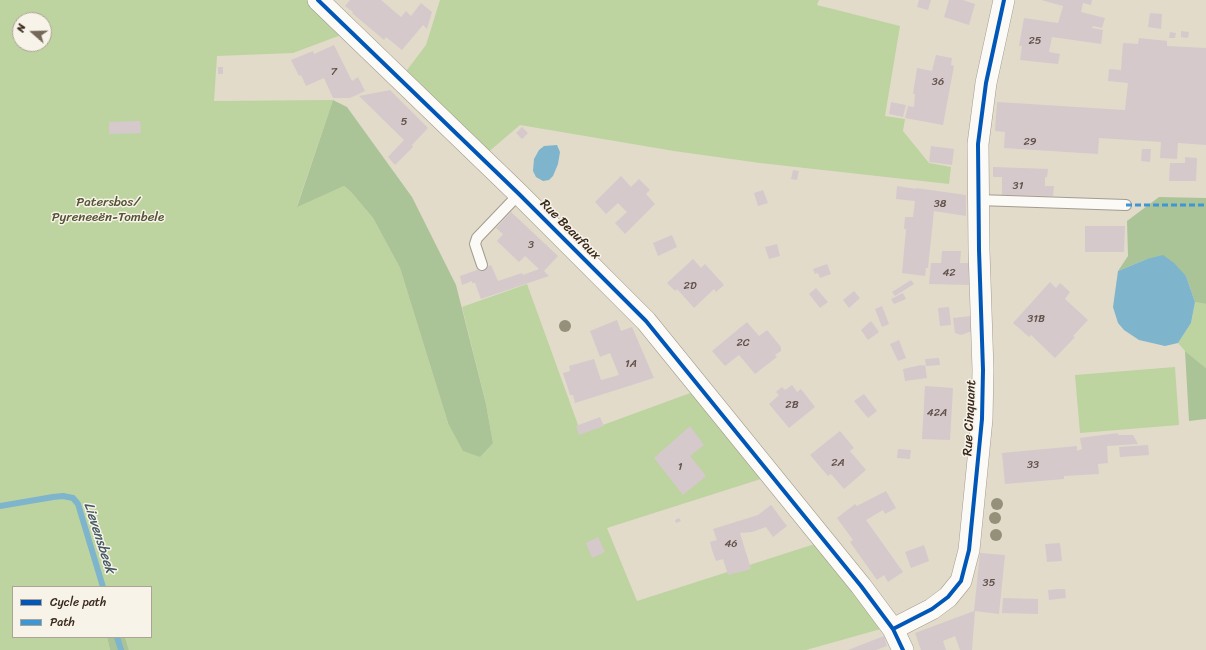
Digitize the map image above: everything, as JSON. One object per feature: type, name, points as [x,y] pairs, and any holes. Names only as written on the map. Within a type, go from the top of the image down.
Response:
[{"type":"street","name":"Rue Beaufaux","points":[[318,0],[519,194],[646,321],[861,586],[893,629]]},
{"type":"street","name":"Rue Cinquant","points":[[893,629],[932,609],[948,597],[961,581],[969,550],[982,419],[983,370],[978,200],[978,144],[986,83],[1004,0]]},
{"type":"street","points":[[893,629],[902,650]]},
{"type":"lane","points":[[482,265],[475,244],[477,238],[519,194]]},
{"type":"lane","points":[[978,200],[1126,205]]},
{"type":"green space","name":"Patersbos/ Pyreneeën-Tombele","points":[[0,0],[307,0],[341,35],[293,53],[217,56],[214,101],[333,100],[297,206],[344,186],[373,218],[400,268],[448,423],[493,443],[486,404],[462,307],[527,284],[581,433],[693,392],[764,478],[607,528],[637,601],[821,542],[888,627],[806,650],[129,650],[125,638],[152,638],[152,586],[12,586],[12,638],[107,638],[110,650],[0,650]]},
{"type":"green space","points":[[440,0],[819,0],[817,5],[900,26],[885,116],[905,119],[903,131],[929,163],[951,167],[949,184],[760,163],[674,151],[520,125],[486,154],[404,74],[426,45]]},
{"type":"green space","points":[[333,100],[347,107],[412,197],[456,285],[486,404],[493,443],[480,457],[463,451],[448,423],[400,268],[373,218],[344,186],[297,207]]},
{"type":"green space","points":[[1159,197],[1206,198],[1206,304],[1195,302],[1186,276],[1147,259],[1118,271],[1128,256],[1127,221]]},
{"type":"green space","points":[[1195,302],[1206,304],[1206,368],[1185,351],[1178,343],[1191,323]]},
{"type":"green space","points":[[1185,351],[1206,368],[1206,419],[1189,421]]},
{"type":"green space","points":[[1175,367],[1179,425],[1080,433],[1075,375]]},
{"type":"green space","points":[[107,638],[125,638],[129,650],[110,650]]},
{"type":"water","points":[[557,145],[560,152],[558,164],[553,176],[549,180],[543,181],[536,177],[533,171],[534,159],[539,150],[544,146]]},
{"type":"water","points":[[1163,255],[1174,263],[1186,276],[1195,302],[1191,323],[1178,343],[1165,346],[1139,340],[1124,330],[1118,323],[1113,307],[1118,271],[1147,259]]},
{"type":"building","points":[[350,0],[381,0],[401,17],[406,11],[411,16],[421,3],[432,12],[427,29],[423,25],[402,50],[386,37],[384,40],[352,13],[353,12],[345,6]]},
{"type":"building","points":[[919,0],[931,0],[928,10],[917,7]]},
{"type":"building","points":[[949,0],[963,0],[975,4],[969,25],[944,17]]},
{"type":"building","points":[[1041,0],[1092,0],[1091,5],[1083,3],[1081,12],[1105,18],[1102,28],[1093,26],[1092,28],[1103,30],[1101,44],[1052,37],[1049,52],[1060,54],[1058,64],[1020,60],[1022,46],[1019,46],[1024,18],[1058,23],[1063,6]]},
{"type":"building","points":[[1150,13],[1162,14],[1161,29],[1148,27]]},
{"type":"building","points":[[1181,31],[1189,32],[1188,38],[1181,37]]},
{"type":"building","points":[[1170,32],[1176,33],[1175,38],[1169,38]]},
{"type":"building","points":[[1139,38],[1167,41],[1167,46],[1206,48],[1206,145],[1178,143],[1177,159],[1160,158],[1161,142],[1099,138],[1098,154],[1004,148],[1005,132],[995,131],[997,102],[1125,110],[1128,83],[1108,81],[1109,70],[1121,70],[1123,43],[1138,44]]},
{"type":"building","points":[[334,45],[352,81],[358,77],[365,91],[350,98],[333,98],[324,78],[306,86],[301,75],[299,76],[291,60],[313,51],[314,54]]},
{"type":"building","points":[[936,55],[952,58],[951,65],[954,66],[943,125],[905,118],[908,106],[914,107],[915,94],[913,94],[917,68],[932,71]]},
{"type":"building","points":[[218,67],[223,67],[223,74],[218,74]]},
{"type":"building","points":[[390,90],[428,128],[412,145],[413,147],[395,165],[388,157],[404,140],[359,96]]},
{"type":"building","points":[[891,102],[906,105],[903,117],[889,114]]},
{"type":"building","points":[[140,121],[141,133],[109,134],[109,122]]},
{"type":"building","points":[[522,127],[528,133],[522,139],[516,133]]},
{"type":"building","points":[[931,146],[954,149],[952,165],[929,162]]},
{"type":"building","points":[[1142,149],[1151,149],[1150,162],[1141,161]]},
{"type":"building","points":[[1185,157],[1197,158],[1196,181],[1169,181],[1170,163],[1185,163]]},
{"type":"building","points":[[993,167],[1048,169],[1047,177],[1045,177],[1045,186],[1054,186],[1053,196],[1002,195],[1002,177],[993,177]]},
{"type":"building","points":[[793,170],[799,171],[797,180],[791,179]]},
{"type":"building","points":[[621,176],[631,187],[639,179],[650,190],[646,194],[655,204],[625,234],[615,223],[627,212],[618,203],[606,214],[595,202]]},
{"type":"building","points":[[897,186],[966,195],[966,216],[934,211],[928,268],[926,268],[925,276],[902,273],[906,229],[904,229],[905,217],[913,217],[915,201],[896,199]]},
{"type":"building","points":[[763,190],[768,203],[758,206],[754,193]]},
{"type":"building","points":[[511,212],[558,256],[544,271],[549,276],[481,299],[475,283],[472,283],[472,281],[462,285],[460,276],[491,265],[498,281],[522,273],[523,275],[539,269],[525,256],[519,262],[497,241],[503,234],[496,228]]},
{"type":"building","points":[[1085,226],[1125,226],[1124,252],[1085,252]]},
{"type":"building","points":[[672,235],[677,247],[658,256],[653,243]]},
{"type":"building","points":[[777,244],[780,256],[769,259],[765,247]]},
{"type":"building","points":[[942,251],[961,251],[960,263],[969,263],[969,285],[929,284],[931,263],[941,263]]},
{"type":"building","points":[[693,259],[701,268],[705,264],[724,285],[716,292],[714,289],[694,308],[677,289],[675,291],[667,283]]},
{"type":"building","points":[[827,264],[831,274],[820,278],[818,273],[815,274],[813,269]]},
{"type":"building","points":[[911,280],[914,284],[895,296],[892,292]]},
{"type":"building","points":[[1050,282],[1056,288],[1060,283],[1070,292],[1065,299],[1088,320],[1073,336],[1075,337],[1055,358],[1031,335],[1029,337],[1013,323]]},
{"type":"building","points":[[816,288],[828,302],[820,308],[809,294]]},
{"type":"building","points":[[854,291],[860,298],[849,308],[843,300]]},
{"type":"building","points":[[903,293],[906,299],[894,304],[891,299]]},
{"type":"building","points":[[882,306],[889,324],[882,327],[875,309]]},
{"type":"building","points":[[949,307],[951,325],[940,326],[938,308]]},
{"type":"building","points":[[971,316],[972,331],[961,335],[955,333],[953,318]]},
{"type":"building","points":[[617,320],[621,331],[632,327],[654,378],[575,403],[573,395],[570,395],[563,373],[570,371],[569,366],[594,359],[601,380],[619,375],[610,353],[600,357],[590,331]]},
{"type":"building","points":[[871,321],[879,332],[868,340],[861,330]]},
{"type":"building","points":[[747,322],[759,336],[767,330],[781,347],[781,351],[775,355],[777,357],[755,374],[739,355],[725,366],[712,351]]},
{"type":"building","points":[[899,340],[906,358],[898,361],[890,344]]},
{"type":"building","points":[[939,358],[940,365],[926,366],[925,359]]},
{"type":"building","points":[[925,365],[927,378],[905,381],[903,369]]},
{"type":"building","points":[[792,385],[797,392],[801,389],[815,407],[789,428],[769,404],[779,395],[776,392],[782,387],[785,390]]},
{"type":"building","points":[[925,386],[953,388],[950,440],[922,439]]},
{"type":"building","points":[[864,394],[877,411],[868,418],[854,401]]},
{"type":"building","points":[[600,417],[604,426],[579,435],[576,426]]},
{"type":"building","points":[[690,426],[704,445],[690,456],[706,476],[683,495],[654,458]]},
{"type":"building","points":[[840,431],[854,448],[850,451],[866,470],[844,489],[831,474],[828,476],[810,455]]},
{"type":"building","points":[[1118,433],[1118,435],[1133,435],[1138,444],[1107,446],[1108,463],[1098,464],[1099,474],[1064,476],[1064,479],[1005,484],[1002,453],[1077,446],[1077,451],[1082,449],[1080,438]]},
{"type":"building","points":[[1148,445],[1149,455],[1120,457],[1119,447]]},
{"type":"building","points":[[898,449],[911,450],[910,459],[897,458]]},
{"type":"building","points":[[886,491],[896,508],[885,514],[883,510],[866,520],[903,572],[888,582],[884,575],[877,580],[850,542],[853,540],[837,518],[855,504],[857,506]]},
{"type":"building","points":[[771,505],[787,526],[773,537],[766,527],[752,532],[740,533],[751,569],[728,575],[723,559],[716,561],[712,550],[710,542],[717,540],[713,529],[758,515]]},
{"type":"building","points":[[679,518],[681,521],[676,523],[675,520]]},
{"type":"building","points":[[598,537],[605,552],[592,558],[586,543]]},
{"type":"building","points":[[1060,543],[1062,561],[1047,562],[1045,544]]},
{"type":"building","points":[[924,545],[929,561],[911,568],[905,552]]},
{"type":"building","points":[[980,553],[1005,555],[999,614],[975,611],[972,650],[960,650],[955,636],[943,641],[946,650],[921,650],[915,633],[974,611]]},
{"type":"building","points":[[1065,589],[1066,598],[1049,600],[1048,590]]},
{"type":"building","points":[[1003,598],[1038,599],[1038,614],[1002,613]]},
{"type":"building","points":[[884,636],[887,646],[876,650],[848,650]]},
{"type":"waterway","name":"Lievensbeek","points":[[0,506],[53,497],[63,496],[73,498],[78,504],[103,586]]},
{"type":"waterway","name":"Lievensbeek","points":[[117,638],[121,650]]},
{"type":"marked path","points":[[1126,205],[1206,205]]},
{"type":"cycle path","points":[[318,0],[519,194],[646,321],[861,586],[893,629],[903,650]]},
{"type":"cycle path","points":[[893,629],[932,609],[948,597],[961,581],[969,550],[982,419],[983,370],[979,250],[978,144],[986,83],[1004,0]]}]
